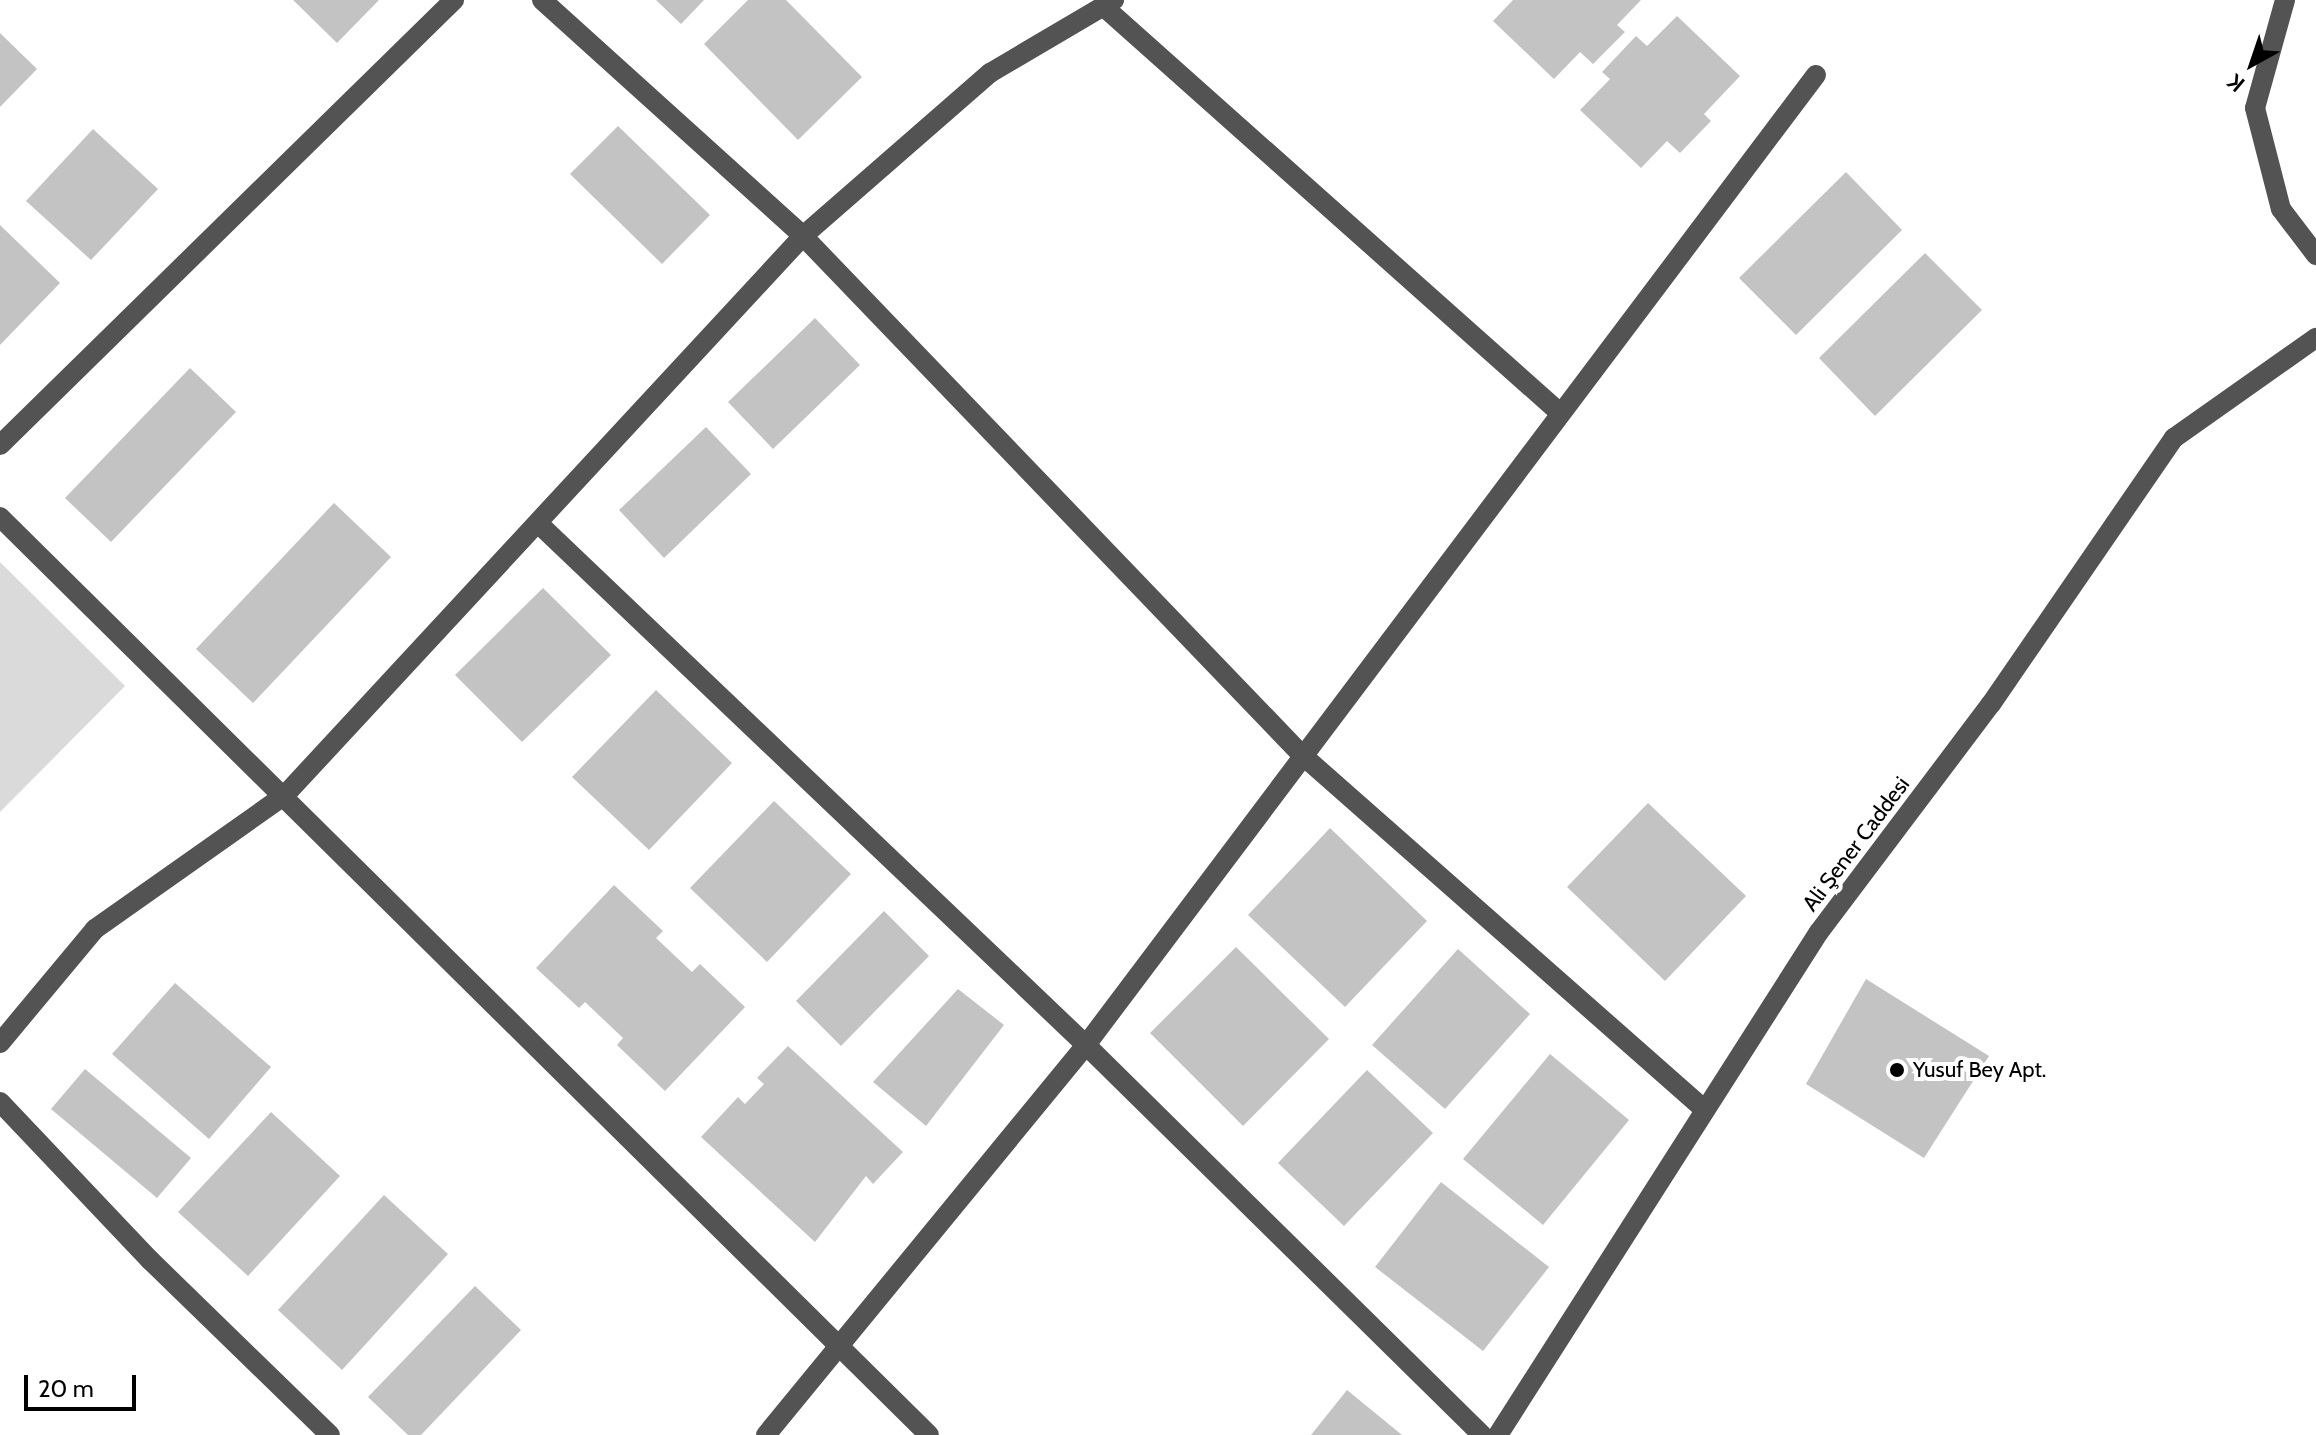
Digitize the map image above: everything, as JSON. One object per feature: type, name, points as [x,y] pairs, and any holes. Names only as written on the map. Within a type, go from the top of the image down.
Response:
[{"type":"street","points":[[0,445],[454,0]]},
{"type":"street","points":[[542,0],[803,236],[1301,754],[1705,1110]]},
{"type":"street","points":[[2285,0],[2255,108],[2281,209],[2316,255]]},
{"type":"street","points":[[0,1043],[95,929],[285,795],[803,236],[990,73],[1109,3],[1560,413]]},
{"type":"street","points":[[766,1435],[1086,1045],[1301,754],[1816,75]]},
{"type":"street","name":"Ali Şener Caddesi","points":[[1498,1435],[1819,932],[1991,704],[2174,438],[2316,338]]},
{"type":"street","points":[[0,517],[285,795],[836,1349],[929,1435]]},
{"type":"street","points":[[539,524],[1086,1045],[1482,1435]]},
{"type":"street","points":[[0,1102],[150,1260],[330,1435]]},
{"type":"shaded area","points":[[0,562],[125,686],[0,812]]},
{"type":"building","points":[[293,0],[379,0],[337,43]]},
{"type":"building","points":[[656,0],[704,0],[681,24]]},
{"type":"building","points":[[748,0],[786,0],[862,77],[798,140],[704,44]]},
{"type":"building","points":[[1513,0],[1641,0],[1617,25],[1625,32],[1593,64],[1580,52],[1554,79],[1493,21]]},
{"type":"building","points":[[1677,16],[1740,76],[1704,114],[1711,121],[1680,153],[1667,141],[1641,168],[1580,110],[1610,79],[1602,72],[1636,36],[1647,46]]},
{"type":"building","points":[[0,33],[37,69],[0,107]]},
{"type":"building","points":[[618,126],[710,215],[662,264],[570,174]]},
{"type":"building","points":[[93,129],[158,189],[91,260],[26,201]]},
{"type":"building","points":[[1846,172],[1902,230],[1796,335],[1739,278]]},
{"type":"building","points":[[0,225],[60,283],[0,345]]},
{"type":"building","points":[[1925,253],[1982,310],[1875,416],[1819,358]]},
{"type":"building","points":[[815,318],[860,365],[773,449],[728,402]]},
{"type":"building","points":[[190,368],[236,412],[111,542],[65,498]]},
{"type":"building","points":[[706,427],[751,474],[664,558],[619,510]]},
{"type":"building","points":[[334,503],[391,557],[253,703],[196,649]]},
{"type":"building","points":[[543,588],[611,655],[522,742],[455,675]]},
{"type":"building","points":[[656,690],[732,763],[649,850],[572,777]]},
{"type":"building","points":[[774,801],[851,874],[767,962],[690,888]]},
{"type":"building","points":[[1648,803],[1746,896],[1665,981],[1567,887]]},
{"type":"building","points":[[1330,828],[1427,921],[1345,1007],[1248,915]]},
{"type":"building","points":[[614,885],[663,931],[656,938],[692,972],[700,964],[745,1007],[665,1091],[617,1045],[623,1038],[585,1002],[579,1008],[536,968]]},
{"type":"building","points":[[884,911],[929,956],[841,1046],[796,1001]]},
{"type":"building","points":[[1236,947],[1329,1039],[1243,1126],[1150,1033]]},
{"type":"building","points":[[1458,949],[1530,1014],[1445,1109],[1372,1045]]},
{"type":"building","name":"Yusuf Bey Apt.","points":[[1866,979],[1989,1056],[1924,1158],[1806,1084]]},
{"type":"building","points":[[175,983],[271,1067],[209,1139],[112,1054]]},
{"type":"building","points":[[958,989],[1004,1025],[926,1126],[873,1082]]},
{"type":"building","points":[[788,1046],[903,1152],[873,1184],[866,1176],[815,1242],[701,1137],[738,1097],[745,1104],[764,1084],[757,1078]]},
{"type":"building","points":[[1550,1054],[1629,1120],[1543,1225],[1463,1159]]},
{"type":"building","points":[[85,1069],[191,1158],[157,1198],[51,1109]]},
{"type":"building","points":[[1367,1070],[1433,1133],[1344,1226],[1278,1163]]},
{"type":"building","points":[[271,1112],[340,1176],[248,1276],[178,1212]]},
{"type":"building","points":[[1441,1182],[1549,1267],[1483,1351],[1375,1267]]},
{"type":"building","points":[[384,1195],[448,1254],[342,1370],[278,1310]]},
{"type":"building","points":[[475,1286],[521,1330],[421,1435],[408,1435],[368,1397]]},
{"type":"building","points":[[1347,1390],[1402,1435],[1311,1435]]},
{"type":"place","name":"Yusuf Bey Apt.","points":[[1897,1070]]}]
